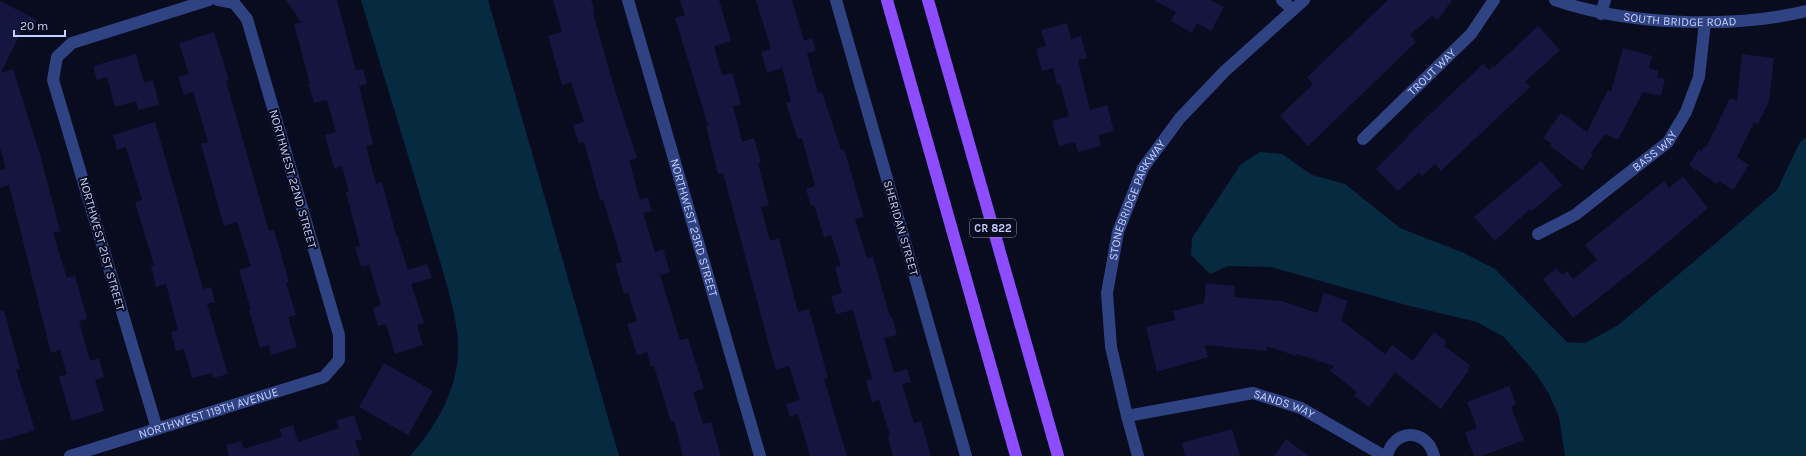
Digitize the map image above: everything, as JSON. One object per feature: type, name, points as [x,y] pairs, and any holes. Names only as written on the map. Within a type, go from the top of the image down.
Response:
[{"type":"main road","name":"CR 822","points":[[887,0],[1016,456]]},
{"type":"main road","name":"CR 822","points":[[928,0],[1058,456]]},
{"type":"street","name":"NORTHWEST 21ST STREET","points":[[157,429],[54,80],[57,57],[72,43],[209,0]]},
{"type":"street","name":"NORTHWEST 22ND STREET","points":[[218,0],[234,3],[247,19],[339,335],[338,360]]},
{"type":"street","name":"NORTHWEST 23RD STREET","points":[[628,0],[760,456]]},
{"type":"street","name":"SHERIDAN STREET","points":[[836,0],[966,456]]},
{"type":"street","points":[[1282,0],[1292,9]]},
{"type":"street","name":"STONEBRIDGE PARKWAY","points":[[1138,456],[1111,347],[1107,293],[1118,232],[1143,168],[1180,118],[1225,70],[1292,9],[1304,0]]},
{"type":"street","name":"TROUT WAY","points":[[1363,139],[1471,34],[1494,0]]},
{"type":"street","name":"SOUTH BRIDGE ROAD","points":[[1555,0],[1601,14],[1652,20],[1705,22],[1779,17],[1806,11]]},
{"type":"street","points":[[1601,14],[1605,0]]},
{"type":"street","name":"BASS WAY","points":[[1538,234],[1575,215],[1668,142],[1686,112],[1699,78],[1705,22]]},
{"type":"street","name":"NORTHWEST 119TH AVENUE","points":[[70,456],[324,377],[338,360]]},
{"type":"street","name":"SANDS WAY","points":[[1127,416],[1253,393],[1301,408],[1384,456]]},
{"type":"street","points":[[1387,456],[1393,443],[1399,438],[1414,435],[1428,442],[1434,456]]},
{"type":"water","points":[[361,0],[488,0],[619,456],[410,456],[430,431],[445,404],[455,374],[458,359],[458,343],[456,325],[443,271]]},
{"type":"water","points":[[1806,138],[1806,456],[1565,456],[1559,417],[1549,394],[1537,375],[1504,337],[1477,322],[1406,305],[1271,267],[1228,266],[1210,274],[1191,255],[1192,238],[1241,164],[1260,152],[1282,154],[1312,175],[1345,184],[1400,228],[1464,253],[1495,269],[1567,342],[1585,343],[1617,326],[1777,190],[1800,142]]},
{"type":"building","points":[[286,0],[337,0],[356,71],[363,69],[367,84],[359,86],[373,144],[366,146],[376,184],[382,182],[396,235],[408,270],[427,264],[432,278],[411,284],[424,323],[417,325],[423,345],[395,354],[386,324],[378,326],[373,308],[381,305],[369,265],[361,267],[355,247],[360,246],[346,192],[349,191],[342,166],[334,168],[325,135],[336,132],[327,100],[314,103],[294,24],[301,22]]},
{"type":"building","points":[[553,0],[591,0],[595,12],[593,13],[613,84],[637,158],[629,160],[640,200],[648,197],[652,211],[643,213],[655,252],[663,249],[670,272],[660,275],[680,340],[688,338],[704,389],[693,392],[703,424],[711,422],[721,456],[683,456],[674,421],[671,422],[654,366],[651,367],[647,352],[637,355],[627,324],[637,321],[628,292],[624,294],[615,264],[622,262],[603,199],[600,200],[584,142],[579,143],[573,125],[584,122],[571,82],[562,85],[548,36],[562,32]]},
{"type":"building","points":[[680,0],[719,0],[731,41],[714,46],[722,75],[732,73],[741,104],[733,106],[742,142],[754,138],[761,163],[758,163],[769,205],[761,207],[770,241],[779,238],[798,312],[809,309],[828,378],[824,379],[847,456],[810,456],[798,414],[790,417],[786,404],[800,400],[789,366],[776,370],[723,173],[718,174],[706,126],[708,125],[675,18],[685,15]]},
{"type":"building","points":[[756,0],[792,0],[804,41],[812,38],[816,51],[807,53],[818,93],[822,92],[841,150],[844,149],[864,217],[855,219],[867,258],[873,257],[890,317],[892,317],[897,335],[884,338],[894,373],[907,369],[911,382],[902,384],[914,423],[921,421],[931,456],[893,456],[888,436],[890,435],[879,400],[872,402],[866,381],[872,379],[853,310],[836,314],[831,296],[842,293],[835,267],[841,265],[831,235],[824,237],[814,205],[811,206],[806,189],[815,186],[802,138],[798,139],[786,103],[791,101],[782,68],[767,73],[761,52],[771,49]]},
{"type":"building","points":[[1153,0],[1210,0],[1224,7],[1211,31],[1197,23],[1192,33],[1171,21],[1176,12]]},
{"type":"building","points":[[1388,0],[1452,0],[1438,20],[1432,16],[1410,35],[1416,42],[1308,146],[1280,116],[1313,84],[1307,77]]},
{"type":"building","points":[[0,1],[37,20],[31,32],[23,28],[1,73],[13,69],[41,158],[60,231],[53,233],[67,278],[75,276],[87,319],[79,321],[90,361],[99,358],[104,377],[95,380],[104,411],[72,421],[59,377],[67,374],[60,350],[51,353],[9,185],[0,188],[0,170],[6,169],[0,148]]},
{"type":"building","points":[[1067,23],[1071,39],[1081,36],[1087,58],[1078,60],[1090,110],[1107,105],[1114,131],[1098,135],[1101,146],[1078,152],[1075,142],[1059,146],[1052,121],[1069,116],[1060,84],[1057,85],[1053,68],[1042,71],[1036,49],[1046,46],[1041,30]]},
{"type":"building","points":[[1538,26],[1560,50],[1525,82],[1530,87],[1441,171],[1435,164],[1422,176],[1419,172],[1398,191],[1376,169],[1409,136],[1408,135],[1483,64],[1489,70],[1493,66],[1494,67]]},
{"type":"building","points":[[214,32],[229,80],[226,81],[269,231],[274,230],[289,282],[286,283],[296,315],[288,317],[297,347],[271,355],[269,345],[260,348],[249,310],[251,310],[239,270],[251,266],[237,222],[224,226],[201,144],[208,142],[193,92],[184,95],[178,77],[189,74],[179,43]]},
{"type":"building","points":[[1623,48],[1652,56],[1649,68],[1659,71],[1657,77],[1665,79],[1661,96],[1643,92],[1618,140],[1605,134],[1591,153],[1593,155],[1582,170],[1550,146],[1552,144],[1543,138],[1561,113],[1587,132],[1608,90],[1611,92]]},
{"type":"building","points":[[136,54],[144,83],[153,80],[159,105],[139,110],[136,101],[115,107],[107,77],[97,80],[93,66]]},
{"type":"building","points":[[1742,54],[1774,58],[1769,101],[1758,124],[1754,122],[1737,157],[1749,165],[1733,190],[1719,181],[1717,184],[1689,165],[1699,149],[1701,151],[1704,147],[1706,148],[1730,98],[1737,101]]},
{"type":"building","points":[[155,122],[203,289],[211,287],[215,302],[207,304],[228,374],[213,378],[212,373],[192,378],[184,349],[176,351],[171,332],[178,330],[166,284],[156,287],[151,266],[154,265],[135,202],[142,200],[126,147],[117,150],[113,135]]},
{"type":"building","points":[[1541,161],[1562,185],[1532,211],[1530,209],[1495,241],[1474,217]]},
{"type":"building","points":[[1683,176],[1708,208],[1643,263],[1573,318],[1543,279],[1557,268],[1562,275],[1567,271],[1573,279],[1597,260],[1585,245],[1664,181],[1669,188]]},
{"type":"building","points":[[1206,283],[1235,286],[1234,297],[1282,301],[1317,313],[1324,293],[1348,301],[1341,320],[1385,354],[1392,345],[1413,361],[1434,332],[1447,342],[1444,346],[1470,365],[1467,368],[1469,370],[1441,409],[1395,372],[1369,407],[1354,396],[1357,392],[1330,371],[1334,366],[1297,354],[1296,356],[1267,346],[1267,351],[1205,345],[1208,357],[1157,372],[1146,327],[1175,320],[1173,311],[1204,303]]},
{"type":"building","points":[[4,310],[20,369],[16,370],[35,430],[0,441],[0,311]]},
{"type":"building","points":[[384,363],[433,391],[408,435],[359,407]]},
{"type":"building","points":[[1509,386],[1516,404],[1511,407],[1524,440],[1482,456],[1474,456],[1465,433],[1477,428],[1467,402]]},
{"type":"building","points":[[354,415],[362,439],[355,441],[360,456],[229,456],[226,445],[241,441],[244,449],[282,437],[280,429],[293,425],[298,442],[339,428],[336,421]]},
{"type":"building","points":[[1232,429],[1240,456],[1185,456],[1182,443]]},
{"type":"building","points":[[1286,439],[1309,456],[1274,456]]}]
